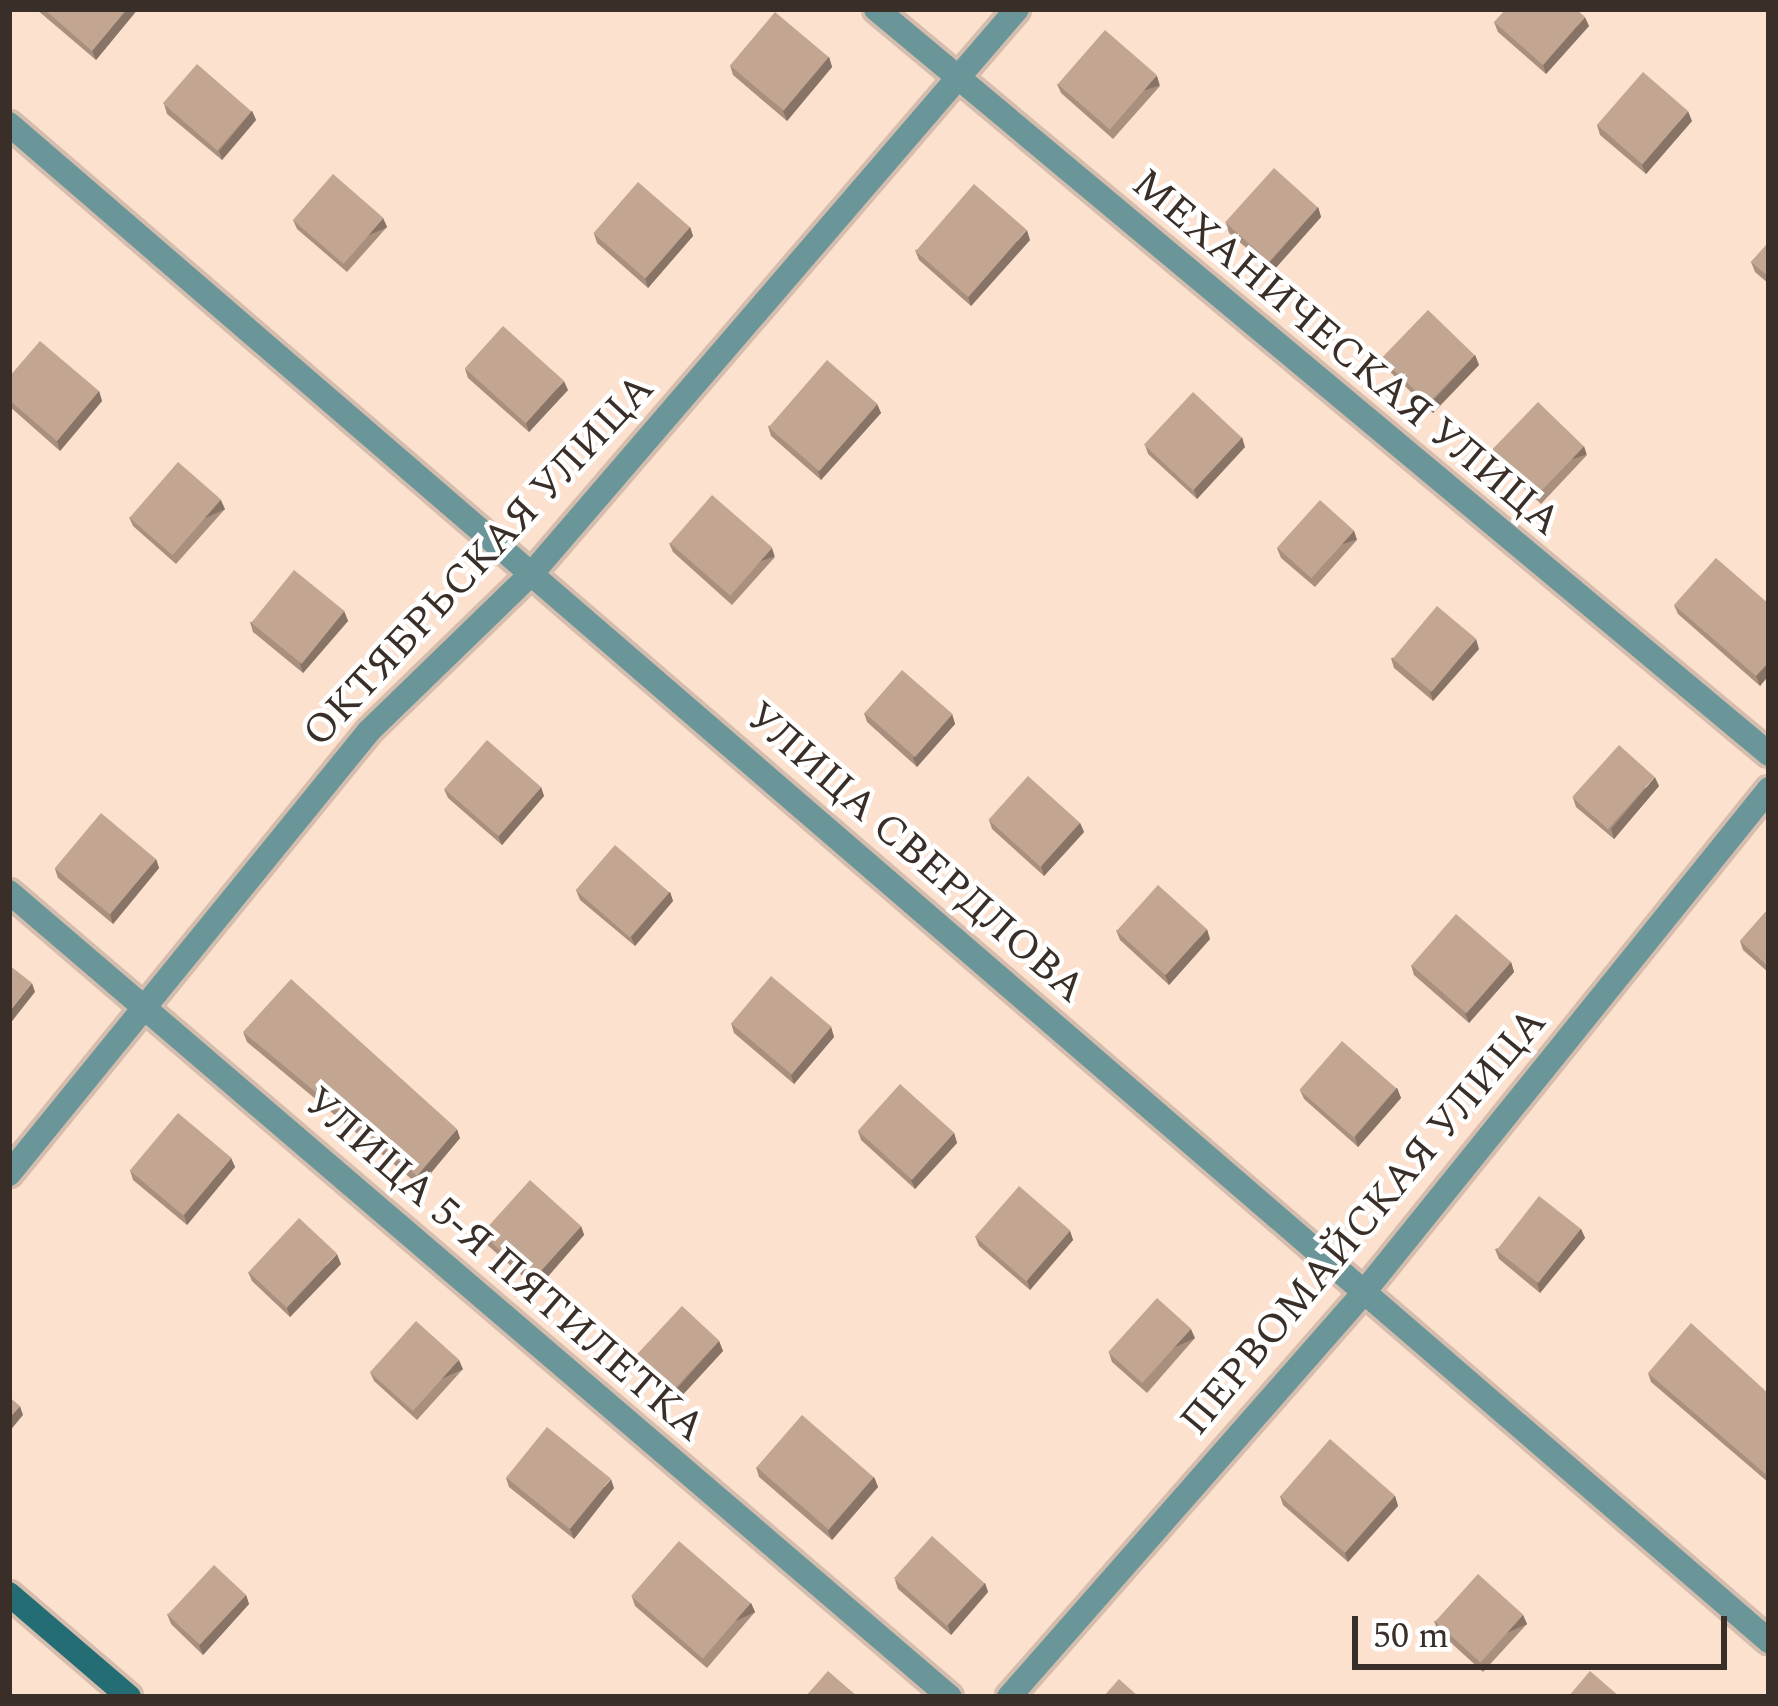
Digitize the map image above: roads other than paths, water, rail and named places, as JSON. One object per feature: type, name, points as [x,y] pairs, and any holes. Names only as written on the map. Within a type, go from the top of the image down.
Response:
[{"type":"street","name":"МЕХАНИЧЕСКАЯ УЛИЦА","points":[[876,9],[1769,754]]},
{"type":"street","name":"ОКТЯБРЬСКАЯ УЛИЦА","points":[[9,1174],[369,731],[534,571],[1016,9]]},
{"type":"street","name":"УЛИЦА СВЕРДЛОВА","points":[[9,124],[534,571],[1360,1297],[1769,1641]]},
{"type":"street","name":"ПЕРВОМАЙСКАЯ УЛИЦА","points":[[1009,1697],[1360,1297],[1769,789]]},
{"type":"street","name":"УЛИЦА 5-Я ПЯТИЛЕТКА","points":[[9,892],[950,1697]]},
{"type":"street","points":[[9,1594],[129,1697]]}]
